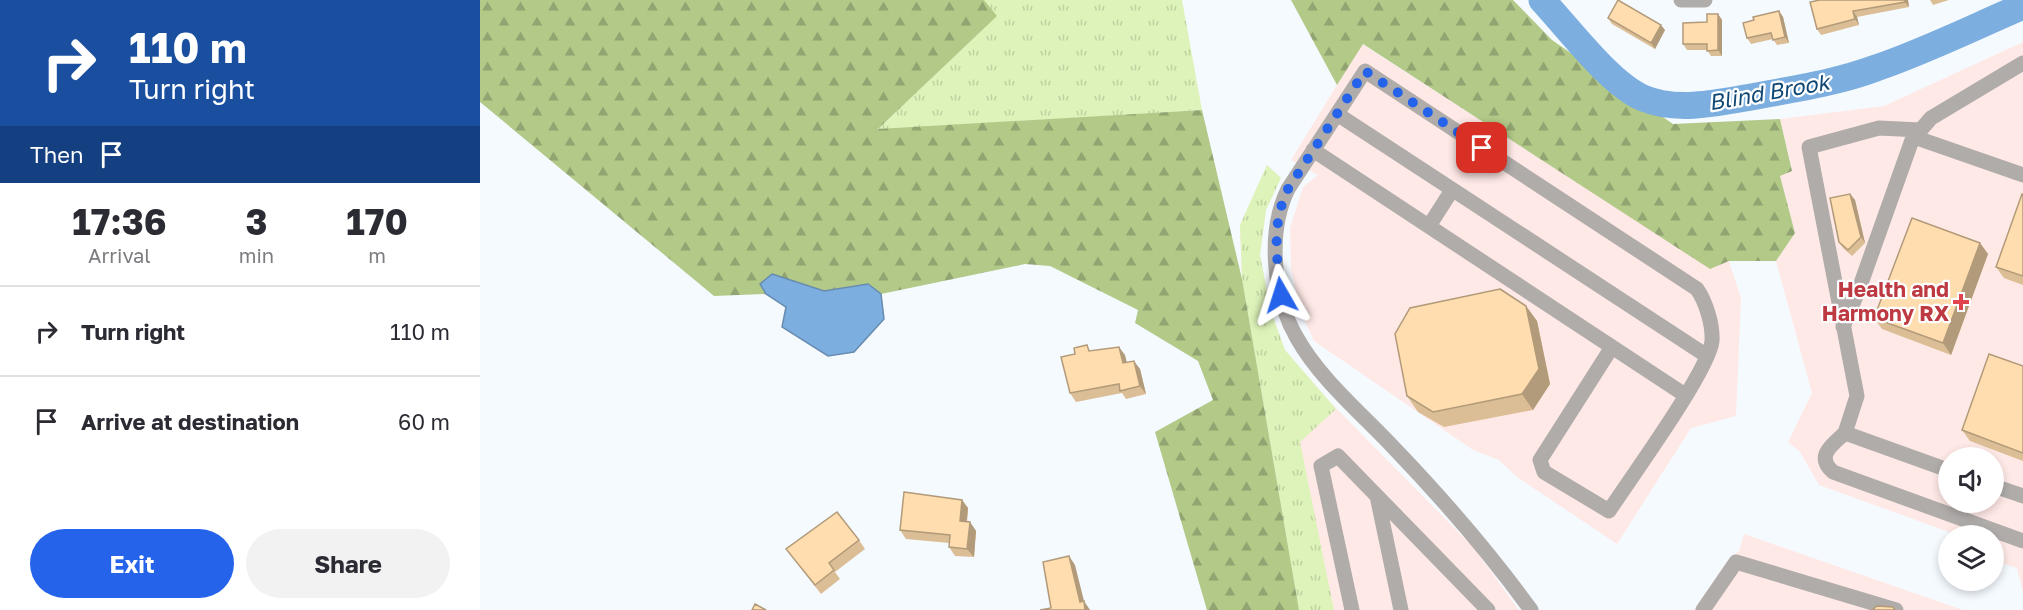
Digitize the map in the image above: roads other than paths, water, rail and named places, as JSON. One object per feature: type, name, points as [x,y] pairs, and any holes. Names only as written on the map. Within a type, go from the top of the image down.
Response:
[{"type":"street","points":[[1681,0],[1705,0]]},
{"type":"street","points":[[1843,327],[1917,134],[1931,118],[2023,63]]},
{"type":"street","points":[[1525,607],[1480,542],[1321,371],[1298,340],[1288,320],[1281,295],[1275,228],[1279,208],[1288,189],[1365,71],[1697,289],[1704,299],[1712,340],[1707,356],[1685,395],[1609,511],[1540,467],[1541,455],[1612,347]]},
{"type":"street","points":[[1337,114],[1707,356]]},
{"type":"street","points":[[2023,175],[1917,134],[1879,128],[1809,147],[1857,396],[1845,433],[1824,457],[1827,466],[1833,472],[2023,541]]},
{"type":"street","points":[[1313,150],[1685,395]]},
{"type":"street","points":[[1429,226],[1452,190]]},
{"type":"street","points":[[1845,433],[1938,466]]},
{"type":"street","points":[[1352,610],[1321,466],[1338,456],[1488,610]]},
{"type":"street","points":[[2004,489],[2023,496]]},
{"type":"street","points":[[1377,496],[1401,610]]},
{"type":"street","points":[[1703,610],[1736,562],[1896,610]]},
{"type":"water","points":[[772,274],[824,291],[868,284],[881,294],[884,319],[854,352],[828,356],[782,327],[786,307],[766,294],[760,284]]},
{"type":"waterway","name":"Blind Brook","points":[[1542,0],[1603,68],[1630,91],[1643,98],[1669,105],[1725,102],[1846,78],[1913,54],[2023,6]]},
{"type":"place","name":"Health and Harmony RX","points":[[1961,302]]}]
